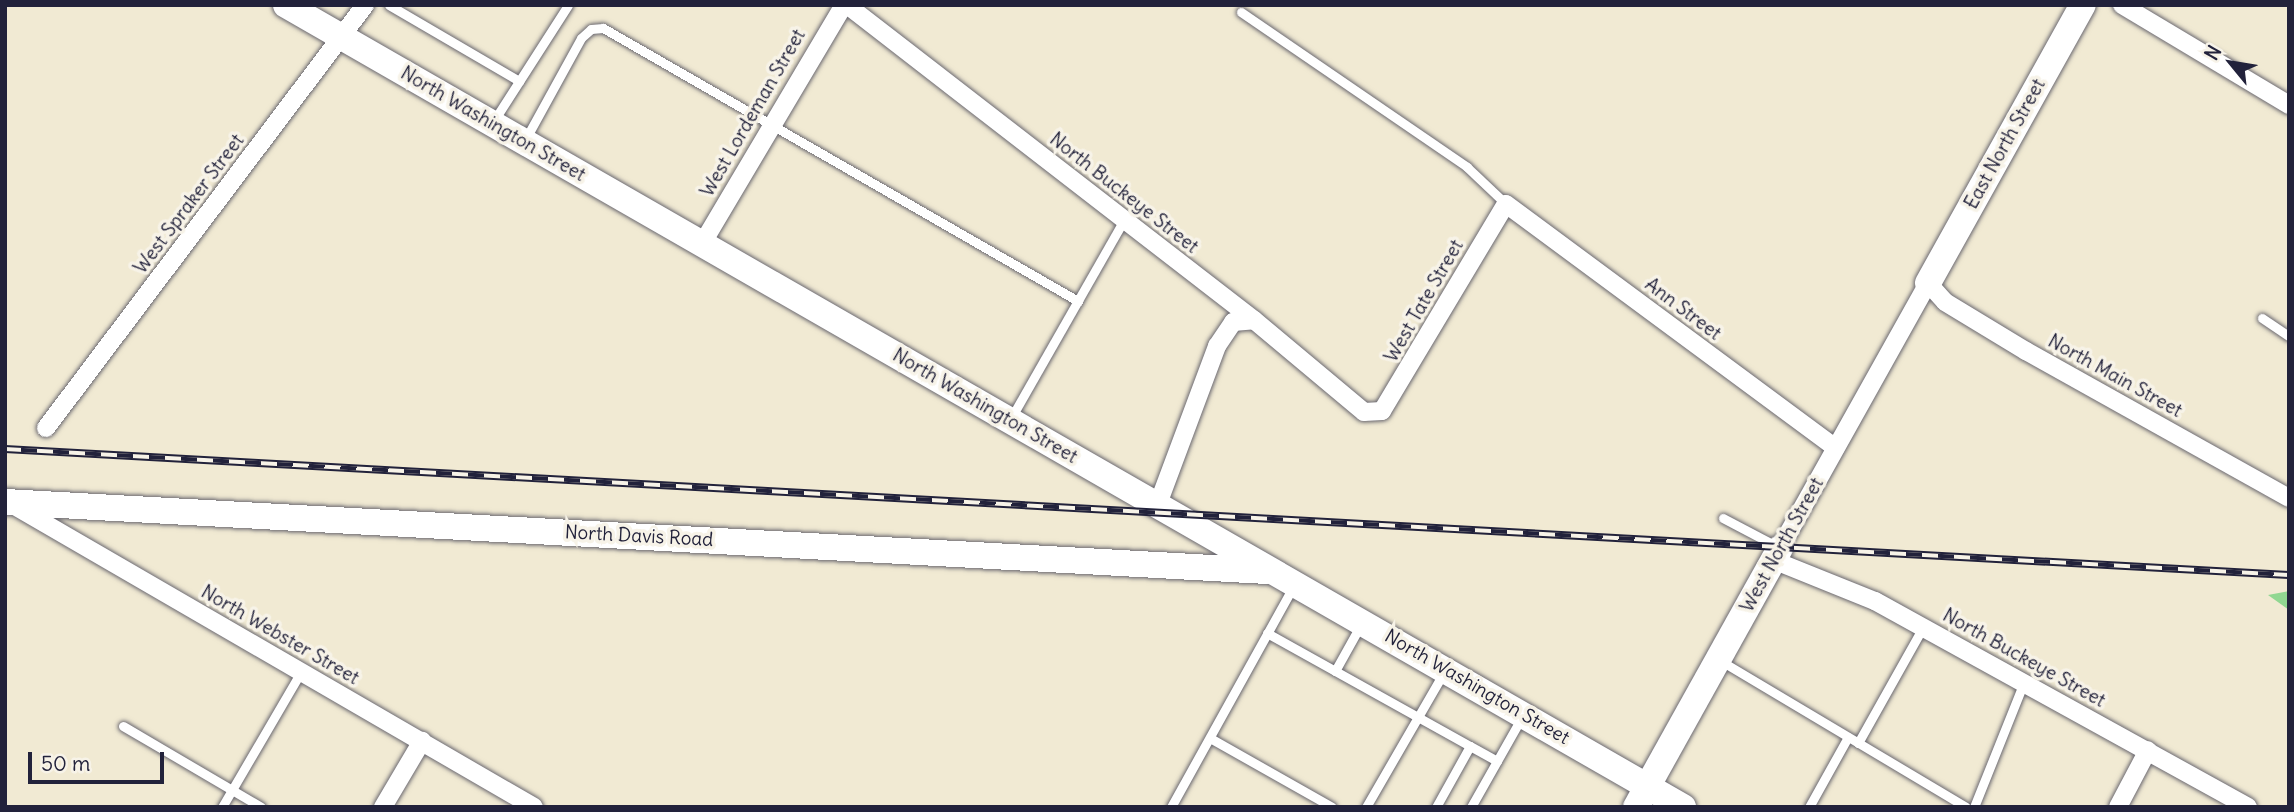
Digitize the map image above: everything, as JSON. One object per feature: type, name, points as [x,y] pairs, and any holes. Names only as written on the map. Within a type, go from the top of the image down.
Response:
[{"type":"street","name":"North Washington Street","points":[[286,5],[1524,713],[1642,797],[1683,807]]},
{"type":"street","name":"West Spraker Street","points":[[46,428],[365,5]]},
{"type":"street","name":"West Lordeman Street","points":[[702,244],[845,5]]},
{"type":"street","name":"North Buckeye Street","points":[[845,5],[1373,415]]},
{"type":"street","name":"East North Street","points":[[1928,283],[2083,5]]},
{"type":"street","points":[[2122,5],[2289,105]]},
{"type":"street","name":"West Tate Street","points":[[1373,415],[1382,411],[1394,393],[1506,204]]},
{"type":"street","name":"Ann Street","points":[[1506,204],[1836,448]]},
{"type":"street","name":"West North Street","points":[[1642,797],[1928,283]]},
{"type":"street","name":"North Main Street","points":[[1928,283],[1945,302],[2015,344],[2289,498]]},
{"type":"street","points":[[1158,505],[1217,346],[1233,322],[1254,320]]},
{"type":"street","name":"North Davis Road","points":[[6,502],[1284,578]]},
{"type":"street","name":"North Webster Street","points":[[6,502],[534,807]]},
{"type":"street","name":"North Buckeye Street","points":[[1776,554],[1875,601],[2248,807]]},
{"type":"street","points":[[383,807],[422,741]]},
{"type":"street","points":[[2118,807],[2148,750]]},
{"type":"lane","points":[[390,5],[519,81]]},
{"type":"lane","points":[[492,123],[568,5]]},
{"type":"lane","points":[[1241,12],[1467,167],[1506,204]]},
{"type":"lane","points":[[524,142],[581,38],[591,29],[603,28],[1078,301]]},
{"type":"lane","points":[[1010,420],[1124,220]]},
{"type":"lane","points":[[2262,318],[2289,336]]},
{"type":"lane","points":[[1723,518],[1776,554]]},
{"type":"lane","points":[[1171,807],[1267,633],[1284,578]]},
{"type":"lane","points":[[1335,671],[1362,622]]},
{"type":"lane","points":[[1858,743],[1923,627]]},
{"type":"lane","points":[[1267,633],[1497,761]]},
{"type":"lane","points":[[1718,660],[1966,807]]},
{"type":"lane","points":[[1366,807],[1446,669]]},
{"type":"lane","points":[[222,807],[301,672]]},
{"type":"lane","points":[[1974,807],[2024,682]]},
{"type":"lane","points":[[1471,807],[1524,713]]},
{"type":"lane","points":[[123,726],[261,807]]},
{"type":"lane","points":[[1809,807],[1848,737]]},
{"type":"lane","points":[[1210,738],[1332,807]]},
{"type":"lane","points":[[1436,807],[1470,746]]},
{"type":"green space","points":[[2289,591],[2289,610],[2268,595]]},
{"type":"railway","points":[[5,449],[2289,575]]}]
